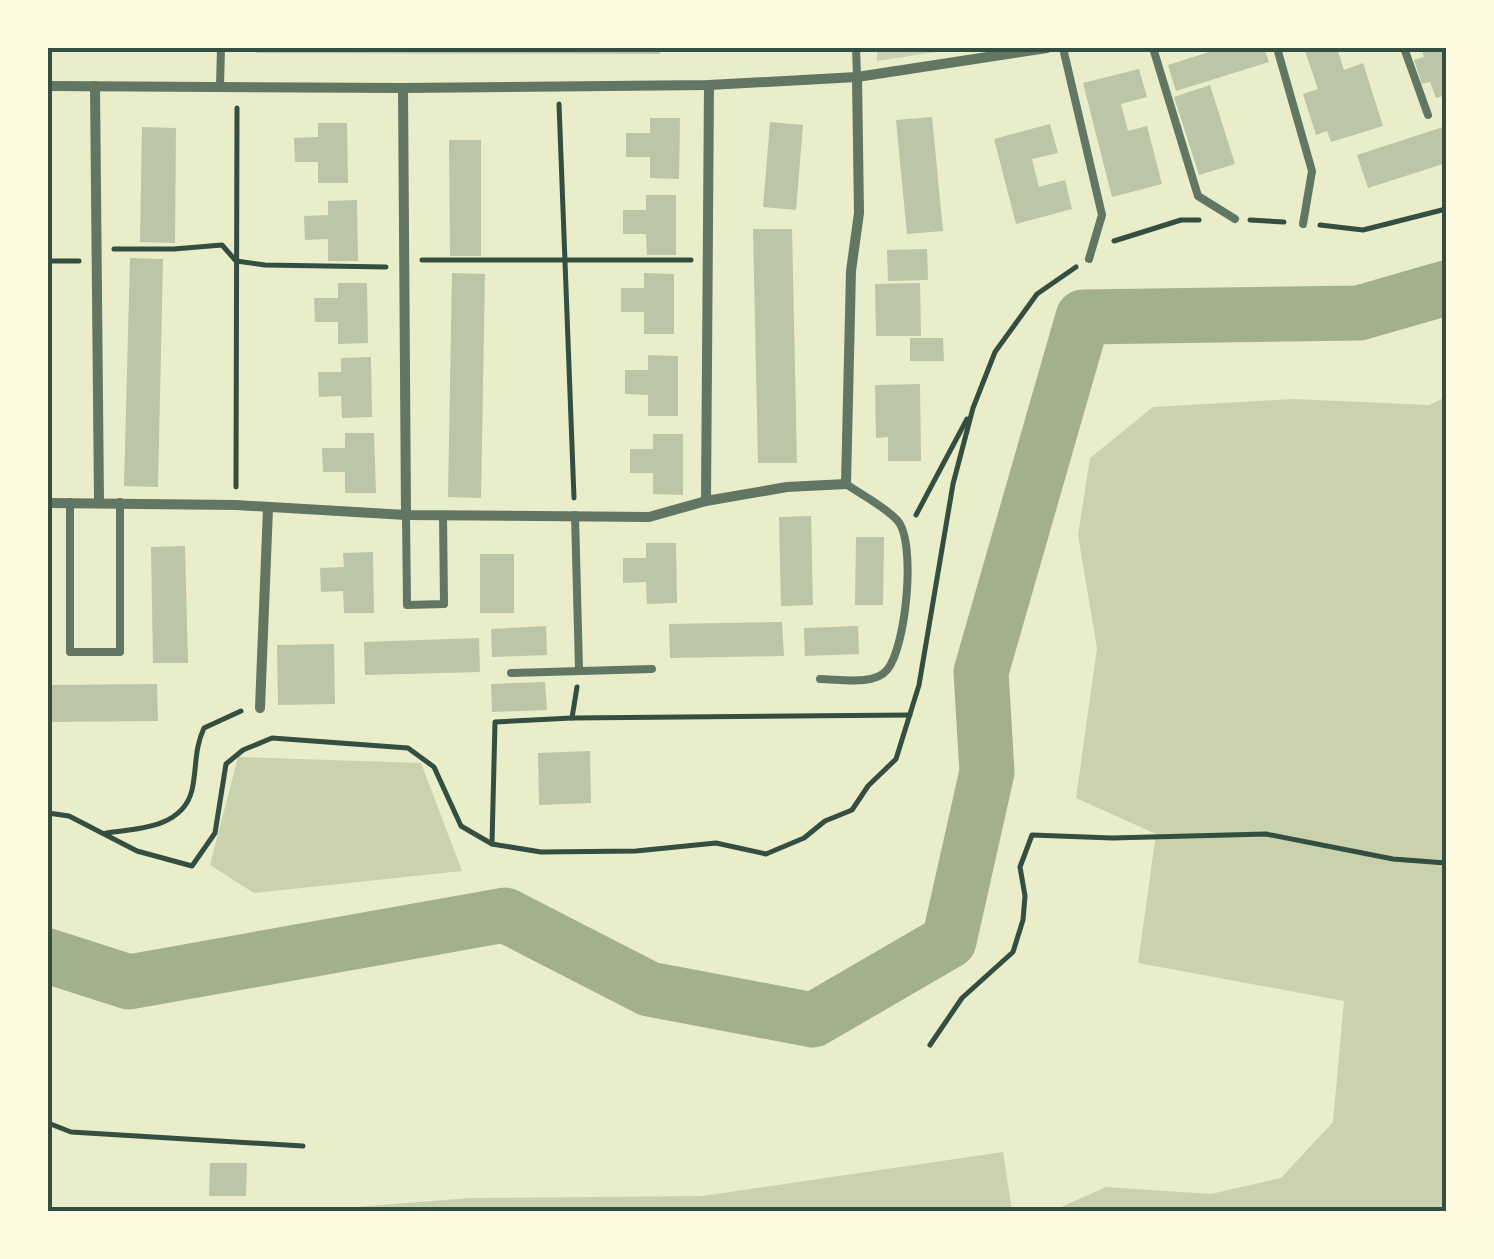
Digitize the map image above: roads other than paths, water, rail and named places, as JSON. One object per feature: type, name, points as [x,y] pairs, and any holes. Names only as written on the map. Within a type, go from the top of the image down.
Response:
[{"type":"street","points":[[48,86],[709,85],[857,78],[1046,48]]},
{"type":"street","points":[[48,503],[236,504],[406,515],[649,517],[706,501],[787,487],[846,484],[851,271],[859,213],[857,78]]},
{"type":"street","points":[[706,501],[709,85]]},
{"type":"street","points":[[95,86],[99,502]]},
{"type":"street","points":[[403,88],[406,515]]},
{"type":"street","points":[[260,708],[268,508]]},
{"type":"lane","points":[[220,86],[221,48]]},
{"type":"lane","points":[[856,48],[857,78]]},
{"type":"lane","points":[[1063,48],[1102,215],[1089,258]]},
{"type":"lane","points":[[1154,48],[1198,196],[1234,219]]},
{"type":"lane","points":[[1277,48],[1312,172],[1303,224]]},
{"type":"lane","points":[[1404,48],[1428,114]]},
{"type":"lane","points":[[820,679],[874,679],[888,670],[899,645],[907,587],[906,544],[900,522],[846,484]]},
{"type":"lane","points":[[70,502],[70,652],[120,652],[120,502]]},
{"type":"lane","points":[[406,515],[407,605],[444,604],[444,515]]},
{"type":"lane","points":[[575,515],[579,670]]},
{"type":"lane","points":[[511,674],[652,669]]},
{"type":"waterway","points":[[48,956],[129,982],[505,915],[649,989],[813,1020],[949,941],[987,772],[981,672],[1083,317],[1359,313],[1446,288]]}]
